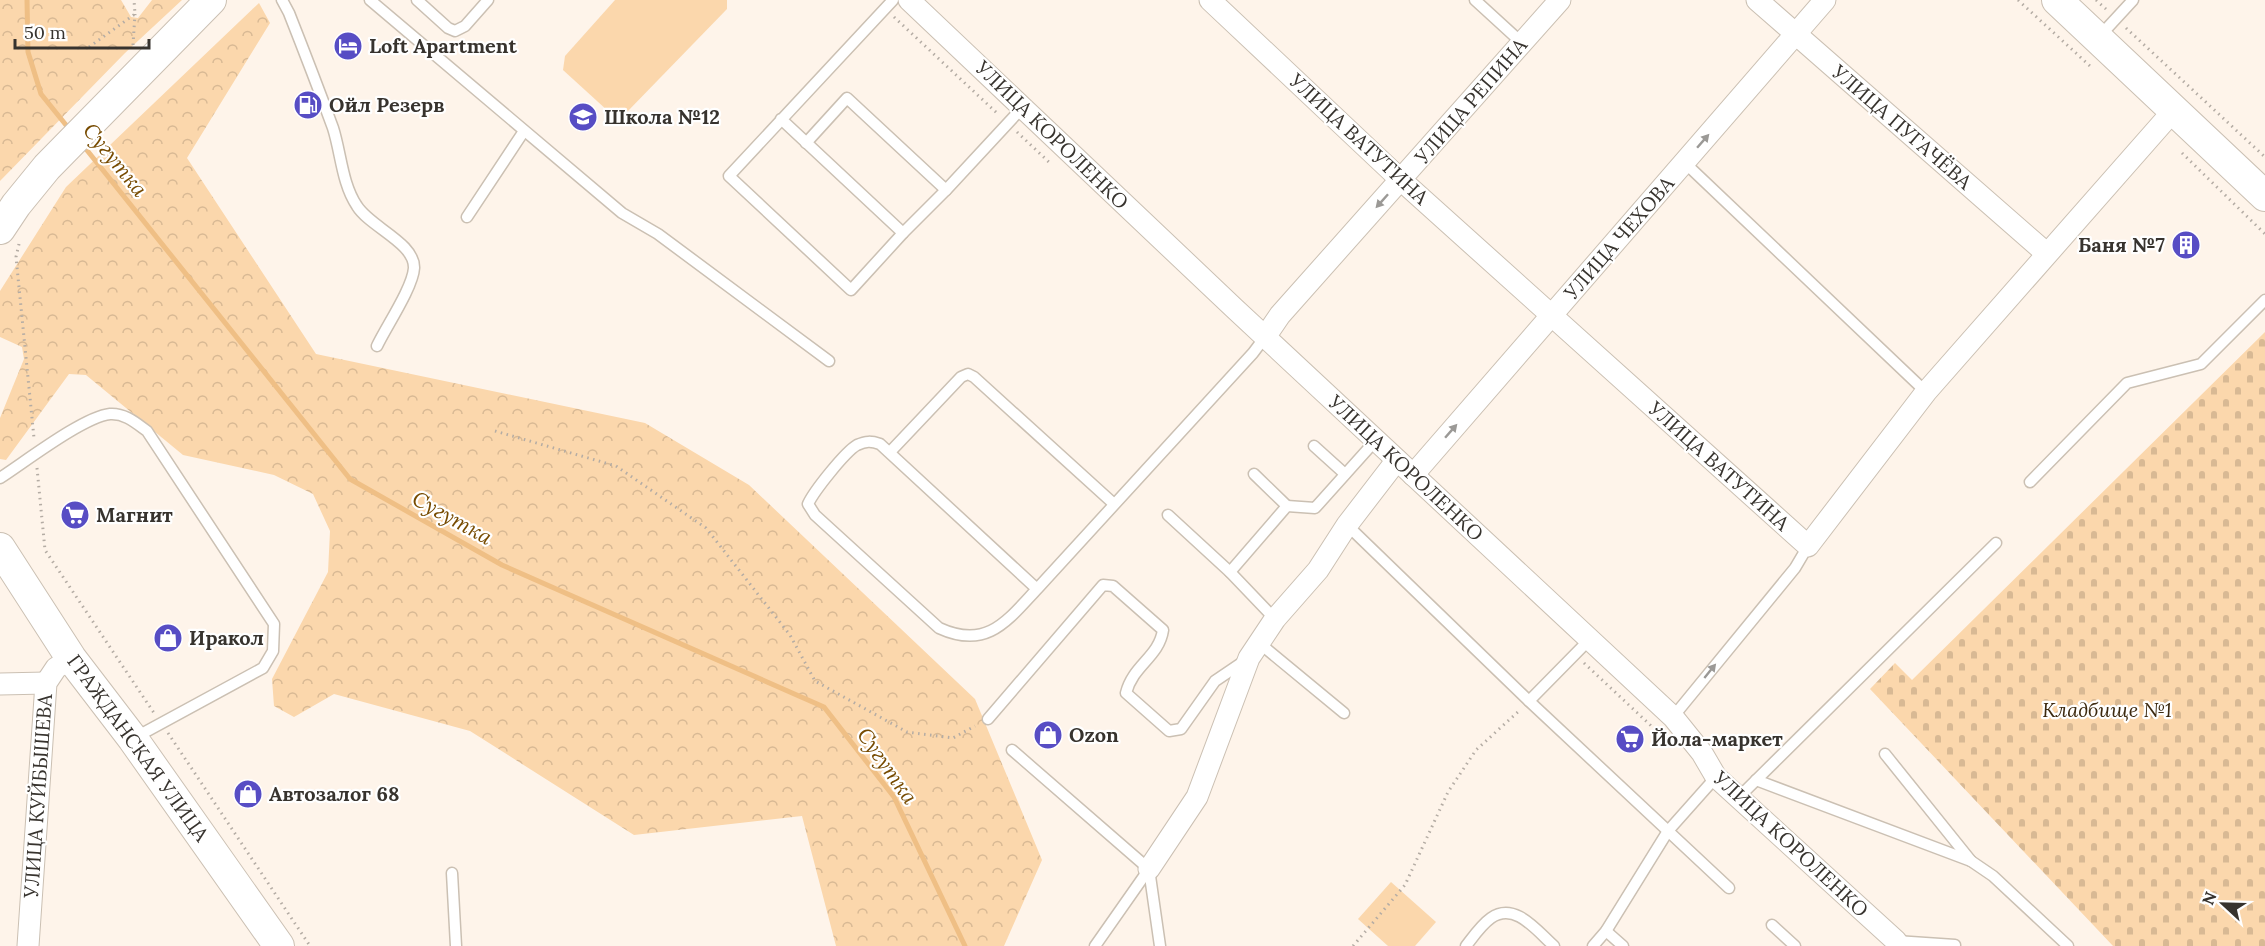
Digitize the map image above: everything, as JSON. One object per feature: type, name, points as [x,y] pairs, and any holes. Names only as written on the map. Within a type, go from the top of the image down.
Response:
[{"type":"main road","points":[[10,234],[16,205],[47,167],[211,0]]},
{"type":"main road","points":[[2057,0],[2107,28],[2174,110],[2259,187]]},
{"type":"main road","name":"ГРАЖДАНСКАЯ УЛИЦА","points":[[8,566],[71,658],[133,739],[279,946]]},
{"type":"street","name":"УЛИЦА КОРОЛЕНКО","points":[[909,0],[1264,337],[1673,717],[1702,753],[1716,777],[1894,944]]},
{"type":"street","name":"УЛИЦА ВАТУТИНА","points":[[1210,0],[1401,180],[1808,546],[1926,392],[2174,110]]},
{"type":"street","name":"УЛИЦА РЕПИНА","points":[[1264,337],[1280,315],[1560,0]]},
{"type":"street","name":"УЛИЦА ПУГАЧЁВА","points":[[1757,0],[2046,254]]},
{"type":"street","name":"УЛИЦА ЧЕХОВА","points":[[1149,869],[1197,797],[1253,650],[1275,619],[1318,570],[1347,525],[1551,316],[1824,0]]},
{"type":"street","name":"УЛИЦА КУЙБЫШЕВА","points":[[28,946],[46,683],[56,668],[71,658]]},
{"type":"street","points":[[0,684],[46,683]]},
{"type":"lane","points":[[282,0],[290,13],[333,130],[349,190],[356,206],[366,218],[404,246],[410,254],[414,267],[410,282],[376,346]]},
{"type":"lane","points":[[370,0],[622,213],[658,234],[829,361]]},
{"type":"lane","points":[[417,0],[448,28],[455,31],[465,26],[488,0]]},
{"type":"lane","points":[[893,0],[729,176],[851,290],[1022,108]]},
{"type":"lane","points":[[1475,0],[1522,43]]},
{"type":"lane","points":[[2107,28],[2133,0]]},
{"type":"lane","points":[[806,143],[847,98],[946,190]]},
{"type":"lane","points":[[781,119],[903,233]]},
{"type":"lane","points":[[467,217],[524,131]]},
{"type":"lane","points":[[1684,162],[1926,392]]},
{"type":"lane","points":[[2030,482],[2127,383],[2201,364],[2265,300]]},
{"type":"lane","points":[[1037,589],[880,444],[869,441],[855,446],[813,492],[808,504],[815,515],[939,628],[952,634],[985,634],[1004,623],[1037,589],[1253,353],[1264,337]]},
{"type":"lane","points":[[890,452],[961,377],[968,374],[974,376],[1114,504]]},
{"type":"lane","points":[[0,478],[87,421],[110,414],[127,416],[147,431],[274,624],[273,651],[262,668],[133,739]]},
{"type":"lane","points":[[1254,474],[1287,506],[1315,508],[1376,440]]},
{"type":"lane","points":[[1314,446],[1345,474]]},
{"type":"lane","points":[[1230,572],[1287,506]]},
{"type":"lane","points":[[1168,515],[1230,572],[1275,619]]},
{"type":"lane","points":[[1347,525],[1529,701],[1729,888]]},
{"type":"lane","points":[[1738,798],[1996,543]]},
{"type":"lane","points":[[1673,717],[1795,568],[1808,546]]},
{"type":"lane","points":[[988,719],[1103,585],[1113,586],[1163,630],[1161,643],[1130,680],[1126,693],[1169,731],[1181,729],[1215,681],[1253,650],[1344,713]]},
{"type":"lane","points":[[1529,701],[1590,639]]},
{"type":"lane","points":[[1012,750],[1149,869],[1160,946]]},
{"type":"lane","points":[[1885,753],[1971,861]]},
{"type":"lane","points":[[1593,946],[1606,931],[1668,831],[1716,777]]},
{"type":"lane","points":[[1756,780],[1971,861],[1993,876],[2068,946]]},
{"type":"lane","points":[[1095,946],[1149,869]]},
{"type":"lane","points":[[452,873],[456,946]]},
{"type":"lane","points":[[1466,946],[1489,919],[1500,913],[1511,913],[1522,918],[1554,946]]},
{"type":"lane","points":[[1772,925],[1795,946]]},
{"type":"lane","points":[[1606,931],[1623,946]]},
{"type":"lane","points":[[1894,944],[1955,945]]},
{"type":"path","points":[[133,52],[134,0]]},
{"type":"path","points":[[2096,0],[2107,28],[2265,157]]},
{"type":"path","points":[[89,47],[135,14]]},
{"type":"path","points":[[10,234],[16,257],[45,550],[310,946]]},
{"type":"path","points":[[495,430],[616,466],[706,528],[790,635],[815,681],[907,732],[953,738],[988,719]]},
{"type":"path","points":[[1353,946],[1405,885],[1448,792],[1476,750],[1529,701]]},
{"type":"green space","points":[[0,0],[121,0],[131,17],[138,18],[152,0],[182,0],[125,53],[0,181]]},
{"type":"green space","points":[[615,0],[727,0],[727,9],[626,113],[608,111],[563,70],[565,56]]},
{"type":"green space","points":[[259,3],[270,23],[187,158],[316,354],[645,423],[749,485],[975,699],[1042,860],[1004,946],[836,946],[802,816],[634,835],[470,731],[334,694],[294,717],[274,706],[272,679],[328,572],[330,531],[313,494],[274,475],[183,455],[86,375],[69,374],[6,460],[0,459],[0,418],[24,359],[22,347],[0,337],[0,291],[66,187]]},
{"type":"green space","name":"Кладбище №1","points":[[2265,332],[2265,946],[2113,946],[1870,689],[1895,663],[1912,680]]},
{"type":"green space","points":[[1391,882],[1436,922],[1415,946],[1388,946],[1358,919]]},
{"type":"waterway","name":"Сугутка","points":[[27,0],[28,52],[41,94],[70,130]]},
{"type":"waterway","name":"Сугутка","points":[[82,144],[350,479],[502,565],[824,707],[894,797],[965,946]]},
{"type":"place","name":"Loft Apartment","points":[[348,46]]},
{"type":"place","name":"Ойл Резерв","points":[[308,105]]},
{"type":"place","name":"Школа №12","points":[[583,117]]},
{"type":"place","name":"Баня №7","points":[[2186,245]]},
{"type":"place","name":"Магнит","points":[[75,515]]},
{"type":"place","name":"Иракол","points":[[168,638]]},
{"type":"place","name":"Ozon","points":[[1048,735]]},
{"type":"place","name":"Йола-маркет","points":[[1630,739]]},
{"type":"place","name":"Автозалог 68","points":[[248,794]]}]
